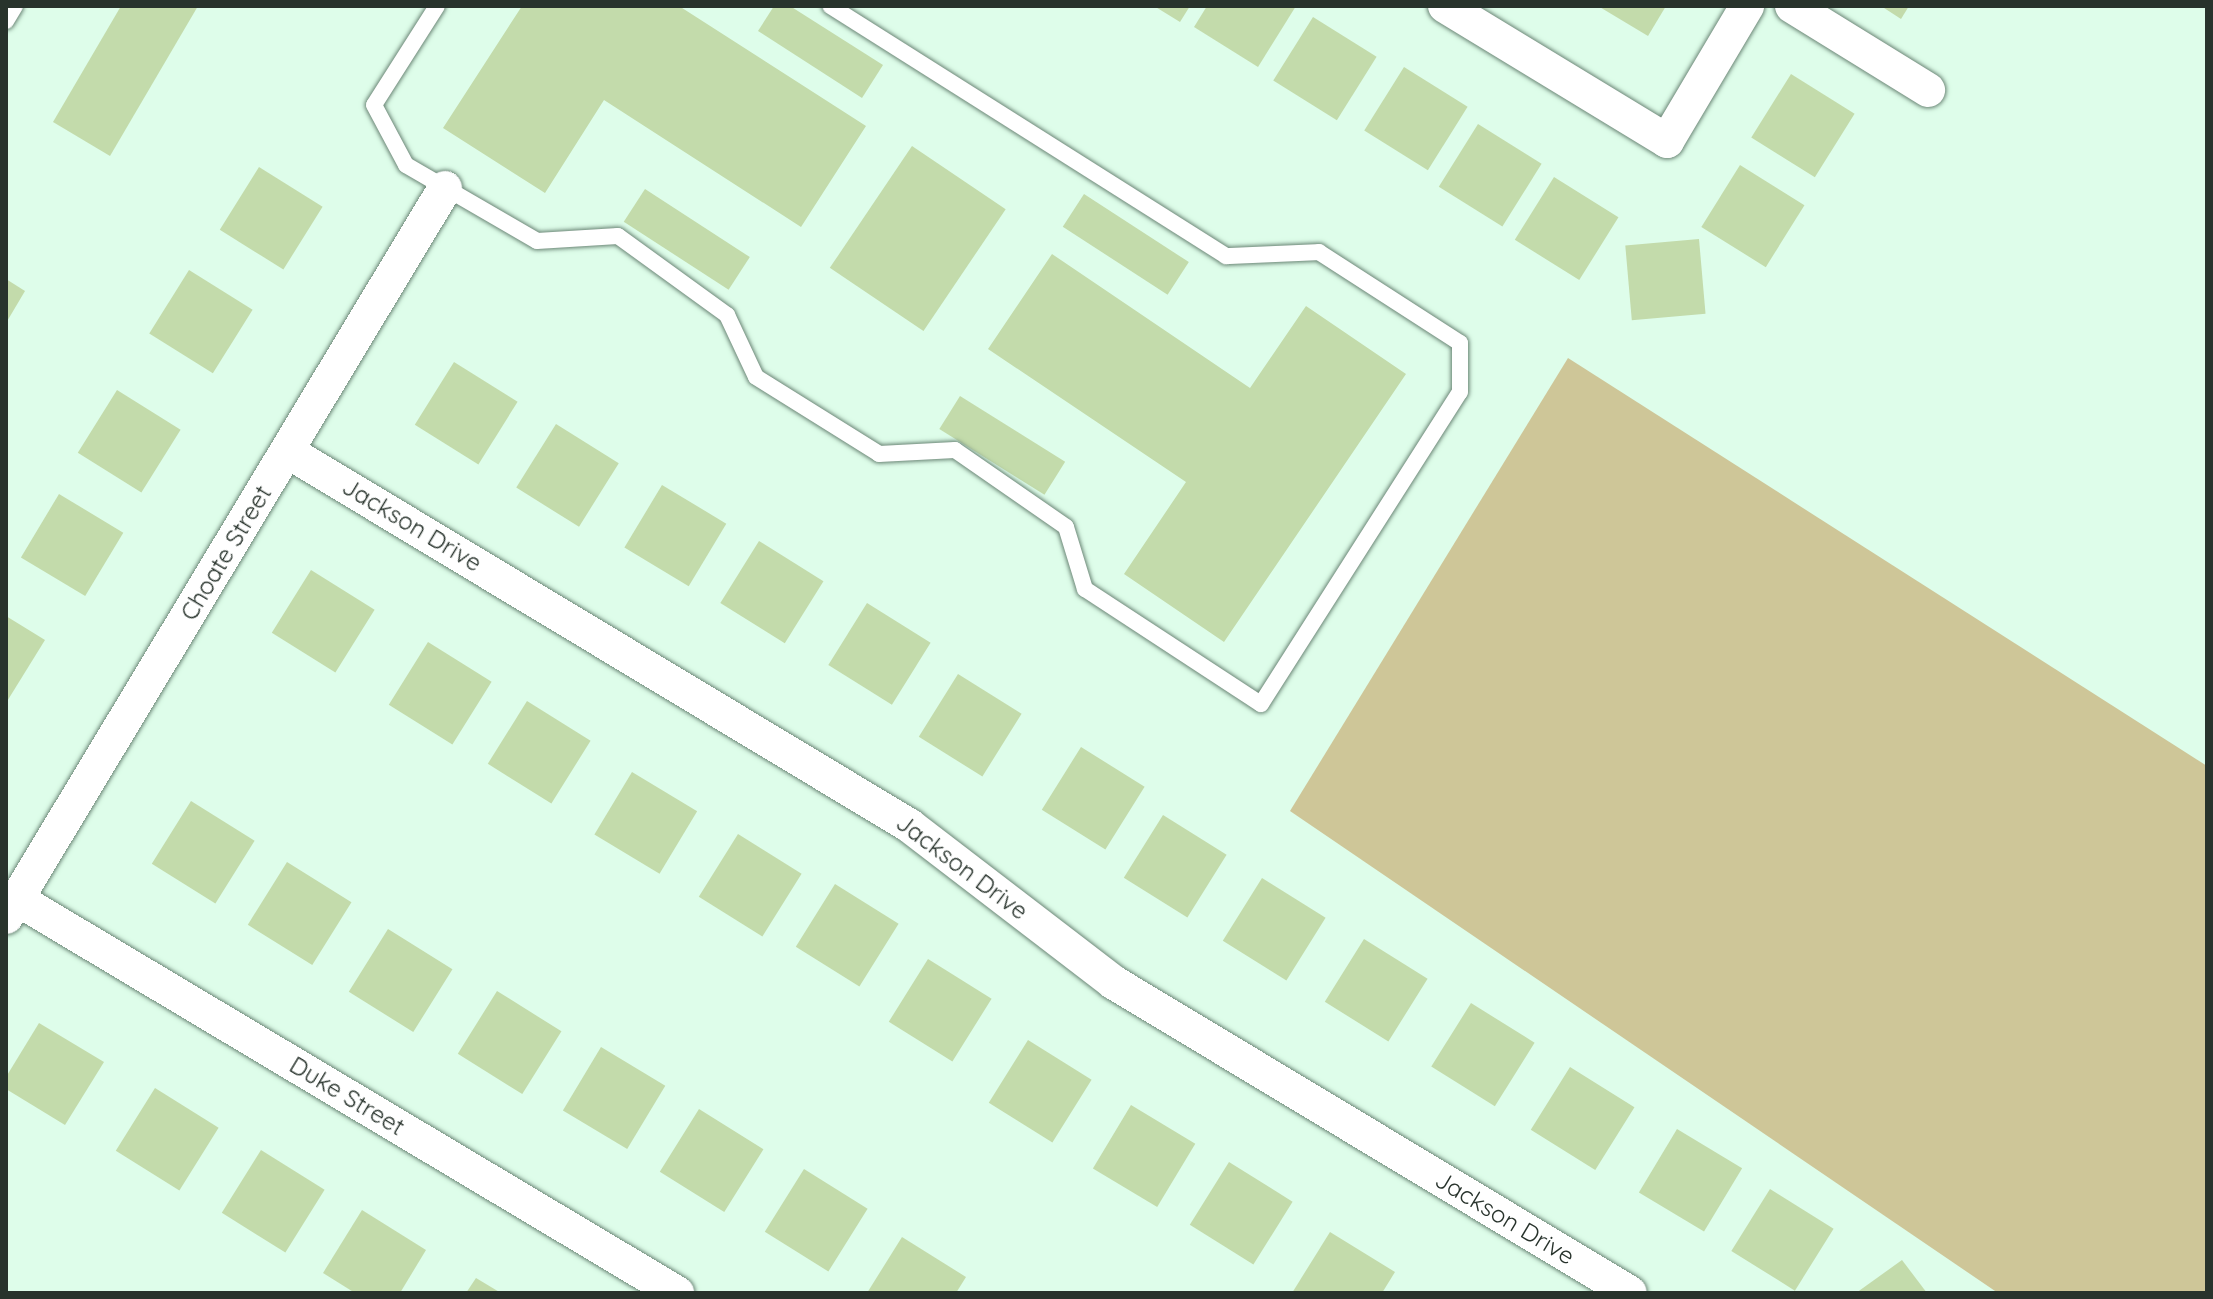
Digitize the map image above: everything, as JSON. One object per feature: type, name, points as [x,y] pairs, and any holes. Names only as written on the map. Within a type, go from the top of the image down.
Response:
[{"type":"street","points":[[1445,6],[1667,141],[1747,6]]},
{"type":"street","points":[[1792,6],[1928,90]]},
{"type":"street","name":"Choate Street","points":[[12,908],[445,188]]},
{"type":"street","name":"Jackson Drive","points":[[287,451],[910,826],[1113,982],[1630,1293]]},
{"type":"street","name":"Duke Street","points":[[12,908],[677,1293]]},
{"type":"lane","points":[[6,21],[15,6]]},
{"type":"lane","points":[[437,6],[374,105],[406,165],[537,241],[618,236],[727,315],[756,377],[879,454],[955,450],[1066,527],[1085,589],[1261,704],[1460,392],[1460,343],[1319,252],[1226,256],[830,6]]},
{"type":"shaded area","points":[[1568,358],[2207,766],[2207,1293],[1998,1293],[1290,811]]},
{"type":"building","points":[[121,6],[198,6],[110,156],[53,122]]},
{"type":"building","points":[[522,6],[679,6],[866,126],[801,227],[604,100],[545,193],[443,128]]},
{"type":"building","points":[[774,6],[790,6],[883,65],[862,98],[758,31]]},
{"type":"building","points":[[1154,6],[1190,6],[1180,22]]},
{"type":"building","points":[[1207,6],[1296,6],[1258,67],[1194,27]]},
{"type":"building","points":[[1598,6],[1666,6],[1648,36]]},
{"type":"building","points":[[1881,6],[1909,6],[1901,19]]},
{"type":"building","points":[[1313,17],[1377,57],[1337,120],[1273,81]]},
{"type":"building","points":[[1404,67],[1468,107],[1428,170],[1364,131]]},
{"type":"building","points":[[1791,74],[1855,114],[1815,177],[1751,138]]},
{"type":"building","points":[[1478,124],[1542,164],[1502,226],[1439,187]]},
{"type":"building","points":[[912,146],[1006,209],[923,331],[830,268]]},
{"type":"building","points":[[1740,165],[1804,205],[1766,267],[1701,227]]},
{"type":"building","points":[[259,167],[323,207],[283,269],[220,230]]},
{"type":"building","points":[[1554,177],[1618,217],[1579,280],[1515,240]]},
{"type":"building","points":[[645,189],[750,257],[729,290],[624,222]]},
{"type":"building","points":[[1084,194],[1189,262],[1168,295],[1063,227]]},
{"type":"building","points":[[1699,239],[1706,314],[1632,320],[1625,245]]},
{"type":"building","points":[[1052,254],[1250,388],[1306,306],[1406,374],[1224,642],[1124,574],[1186,482],[988,349]]},
{"type":"building","points":[[189,270],[253,310],[213,373],[149,334]]},
{"type":"building","points":[[6,279],[25,291],[6,323]]},
{"type":"building","points":[[454,362],[518,402],[478,464],[415,425]]},
{"type":"building","points":[[117,390],[181,430],[141,492],[78,453]]},
{"type":"building","points":[[960,396],[1065,462],[1044,495],[939,429]]},
{"type":"building","points":[[556,424],[619,463],[579,527],[516,488]]},
{"type":"building","points":[[662,485],[726,524],[689,586],[624,548]]},
{"type":"building","points":[[59,494],[123,533],[85,596],[21,557]]},
{"type":"building","points":[[759,541],[823,581],[785,643],[720,603]]},
{"type":"building","points":[[311,570],[375,610],[335,672],[272,633]]},
{"type":"building","points":[[867,603],[931,643],[892,705],[828,665]]},
{"type":"building","points":[[6,616],[45,640],[6,703]]},
{"type":"building","points":[[428,642],[492,682],[452,744],[389,705]]},
{"type":"building","points":[[958,674],[1022,714],[982,776],[919,737]]},
{"type":"building","points":[[527,701],[591,741],[551,803],[488,764]]},
{"type":"building","points":[[1081,747],[1145,787],[1105,849],[1042,810]]},
{"type":"building","points":[[632,772],[697,811],[660,874],[594,835]]},
{"type":"building","points":[[191,801],[255,841],[215,903],[152,864]]},
{"type":"building","points":[[1163,815],[1227,855],[1187,917],[1124,878]]},
{"type":"building","points":[[738,834],[802,874],[762,936],[699,897]]},
{"type":"building","points":[[287,862],[351,902],[312,965],[248,925]]},
{"type":"building","points":[[1262,878],[1326,918],[1286,980],[1223,941]]},
{"type":"building","points":[[835,884],[899,924],[859,986],[796,947]]},
{"type":"building","points":[[388,929],[452,969],[413,1032],[349,992]]},
{"type":"building","points":[[1364,939],[1428,979],[1388,1041],[1325,1002]]},
{"type":"building","points":[[928,959],[992,999],[952,1061],[889,1022]]},
{"type":"building","points":[[497,991],[561,1031],[522,1094],[458,1054]]},
{"type":"building","points":[[1471,1003],[1535,1043],[1495,1106],[1431,1067]]},
{"type":"building","points":[[39,1023],[104,1062],[65,1125],[6,1089],[6,1077]]},
{"type":"building","points":[[1028,1040],[1092,1080],[1052,1142],[989,1103]]},
{"type":"building","points":[[601,1047],[665,1086],[627,1149],[563,1110]]},
{"type":"building","points":[[1570,1067],[1634,1107],[1595,1170],[1531,1130]]},
{"type":"building","points":[[155,1088],[219,1128],[179,1190],[116,1151]]},
{"type":"building","points":[[1131,1105],[1195,1144],[1157,1207],[1093,1168]]},
{"type":"building","points":[[699,1109],[763,1149],[724,1212],[660,1172]]},
{"type":"building","points":[[1677,1129],[1742,1168],[1704,1232],[1639,1192]]},
{"type":"building","points":[[261,1150],[325,1190],[285,1252],[222,1213]]},
{"type":"building","points":[[1229,1162],[1293,1202],[1253,1264],[1190,1225]]},
{"type":"building","points":[[804,1169],[868,1209],[828,1271],[765,1232]]},
{"type":"building","points":[[1770,1189],[1834,1229],[1795,1291],[1731,1251]]},
{"type":"building","points":[[362,1210],[426,1250],[400,1293],[355,1293],[323,1273]]},
{"type":"building","points":[[1330,1232],[1395,1272],[1382,1293],[1292,1293]]},
{"type":"building","points":[[902,1237],[966,1277],[956,1293],[867,1293]]},
{"type":"building","points":[[1902,1260],[1927,1293],[1856,1293]]},
{"type":"building","points":[[476,1278],[501,1293],[466,1293]]}]
